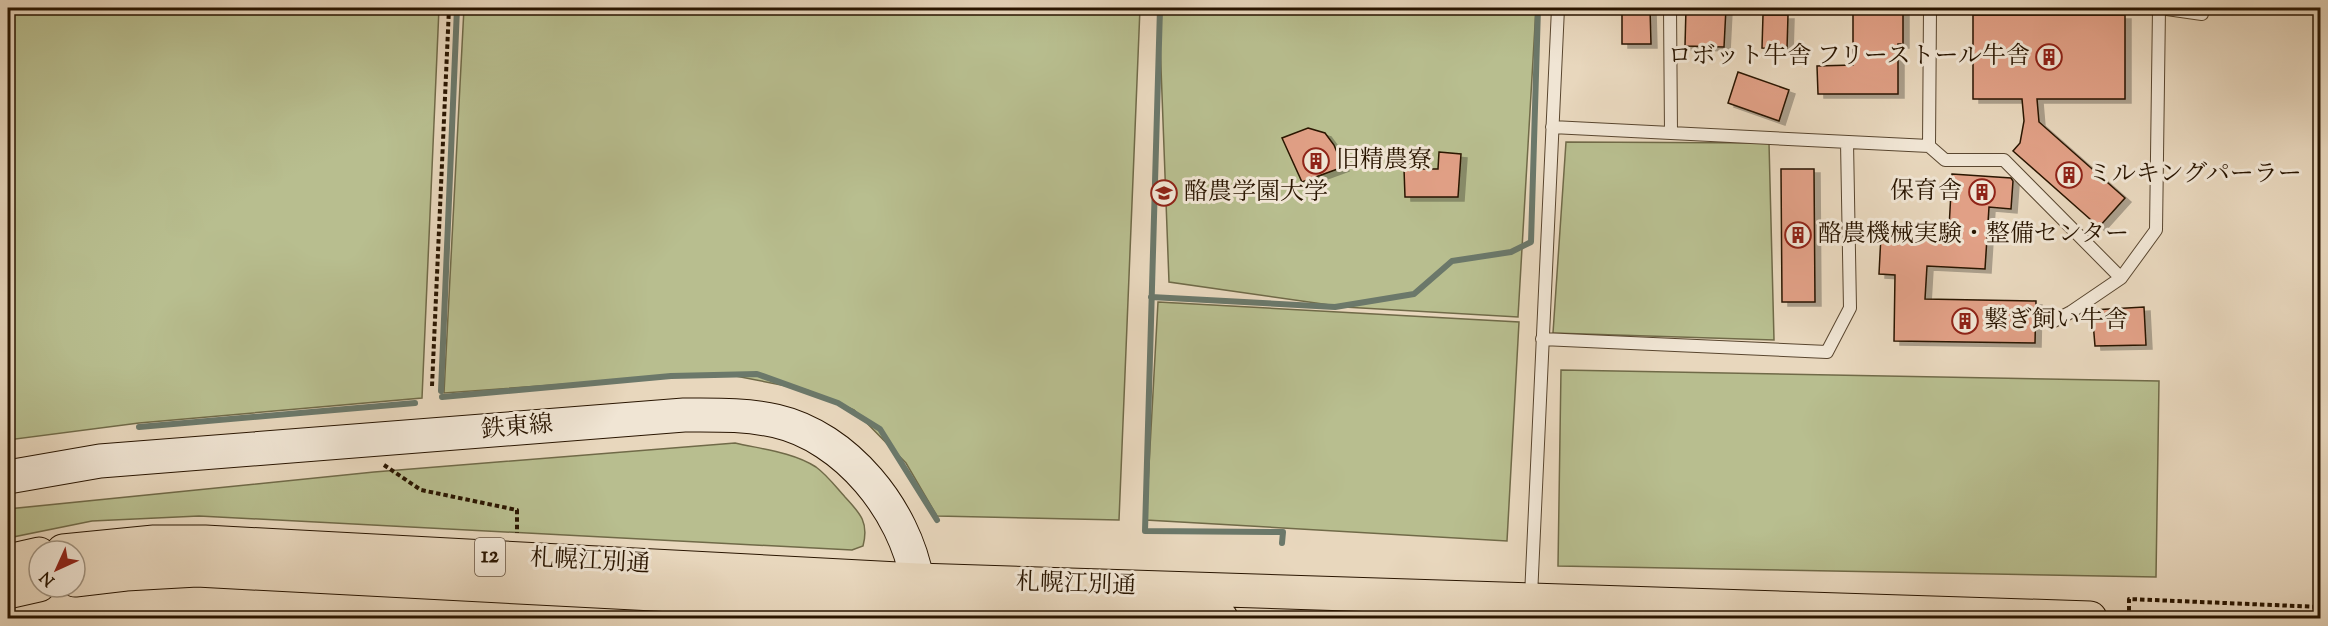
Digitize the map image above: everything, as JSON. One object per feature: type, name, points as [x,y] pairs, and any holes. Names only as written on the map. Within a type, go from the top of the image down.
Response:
[{"type":"highway","name":"札幌江別通","points":[[87,549],[154,542],[205,542],[1221,618]]},
{"type":"highway","points":[[8,561],[27,557]]},
{"type":"highway","name":"札幌江別通","points":[[87,579],[197,570],[918,594],[1530,610],[2090,618]]},
{"type":"highway","points":[[8,592],[27,588]]},
{"type":"street","name":"鉄東線","points":[[8,477],[112,460],[684,415],[744,415],[777,421],[809,432],[862,471],[884,502],[902,535],[918,594]]},
{"type":"lane","points":[[1530,610],[1558,8]]},
{"type":"lane","points":[[1670,8],[1671,133]]},
{"type":"lane","points":[[1929,146],[1930,8]]},
{"type":"lane","points":[[2052,322],[2121,278],[2156,230],[2160,8],[2202,14]]},
{"type":"lane","points":[[1552,128],[1929,146],[1946,160],[2004,160],[2121,278]]},
{"type":"lane","points":[[1542,339],[1827,352],[1850,308],[1847,142]]},
{"type":"path","points":[[432,386],[449,8]]},
{"type":"path","points":[[383,464],[421,490],[517,510],[517,542]]},
{"type":"path","points":[[2128,618],[2129,599],[2320,607]]},
{"type":"green space","points":[[8,8],[439,8],[422,398],[139,423],[8,440]]},
{"type":"green space","points":[[464,8],[1140,8],[1119,520],[937,516],[906,463],[854,410],[807,390],[720,373],[444,393]]},
{"type":"green space","points":[[1162,8],[1536,8],[1518,317],[1344,307],[1169,282],[1160,41]]},
{"type":"green space","points":[[1566,142],[1769,143],[1774,340],[1553,333]]},
{"type":"green space","points":[[1158,302],[1519,322],[1507,541],[1146,520]]},
{"type":"green space","points":[[1561,370],[2159,381],[2156,577],[1558,566]]},
{"type":"green space","points":[[735,443],[787,454],[820,470],[862,519],[865,531],[863,546],[852,550],[199,516],[92,521],[8,538],[8,509],[374,472]]},
{"type":"building","points":[[1622,8],[1650,8],[1651,44],[1622,44]]},
{"type":"building","points":[[1686,8],[1726,8],[1724,47],[1685,46]]},
{"type":"building","points":[[1853,8],[1903,8],[1903,44],[1898,44],[1898,94],[1818,94],[1817,66],[1853,65]]},
{"type":"building","points":[[1763,15],[1788,15],[1787,49],[1762,48]]},
{"type":"building","name":"ロボット牛舎 フリーストール牛舎","points":[[1973,15],[2125,15],[2125,99],[2037,99],[2039,122],[2125,198],[2099,227],[2013,151],[2020,143],[2024,121],[2022,99],[1973,99]]},
{"type":"building","points":[[1738,72],[1789,90],[1779,121],[1728,103]]},
{"type":"building","name":"旧精農寮","points":[[1308,128],[1325,133],[1334,145],[1343,167],[1302,182],[1282,138]]},
{"type":"building","points":[[1439,152],[1461,154],[1458,197],[1405,197],[1404,169],[1438,169]]},
{"type":"building","name":"酪農機械実験・整備センター","points":[[1781,169],[1814,169],[1815,302],[1782,302]]},
{"type":"building","points":[[1952,174],[2011,178],[2013,181],[2011,209],[1989,207],[1985,269],[1927,266],[1925,299],[2036,301],[2035,343],[1894,341],[1895,275],[1879,274],[1881,235],[1939,238],[1940,228],[1949,228]]},
{"type":"building","points":[[2144,307],[2146,345],[2095,346],[2092,310]]},
{"type":"waterway","points":[[441,391],[457,8]]},
{"type":"waterway","points":[[1160,8],[1145,531],[1283,532],[1282,543]]},
{"type":"waterway","points":[[1151,297],[1335,307],[1414,294],[1452,261],[1511,252],[1531,242],[1538,8]]},
{"type":"waterway","points":[[442,397],[671,376],[757,374],[838,403],[880,429],[937,520]]},
{"type":"waterway","points":[[139,427],[415,403]]},
{"type":"place","name":"ロボット牛舎 フリーストール牛舎","points":[[2049,57]]},
{"type":"place","name":"旧精農寮","points":[[1316,161]]},
{"type":"place","name":"ミルキングパーラー","points":[[2069,175]]},
{"type":"place","name":"保育舎","points":[[1982,192]]},
{"type":"place","name":"酪農学園大学","points":[[1164,193]]},
{"type":"place","name":"酪農機械実験・整備センター","points":[[1798,235]]},
{"type":"place","name":"繋ぎ飼い牛舎","points":[[1965,321]]}]
